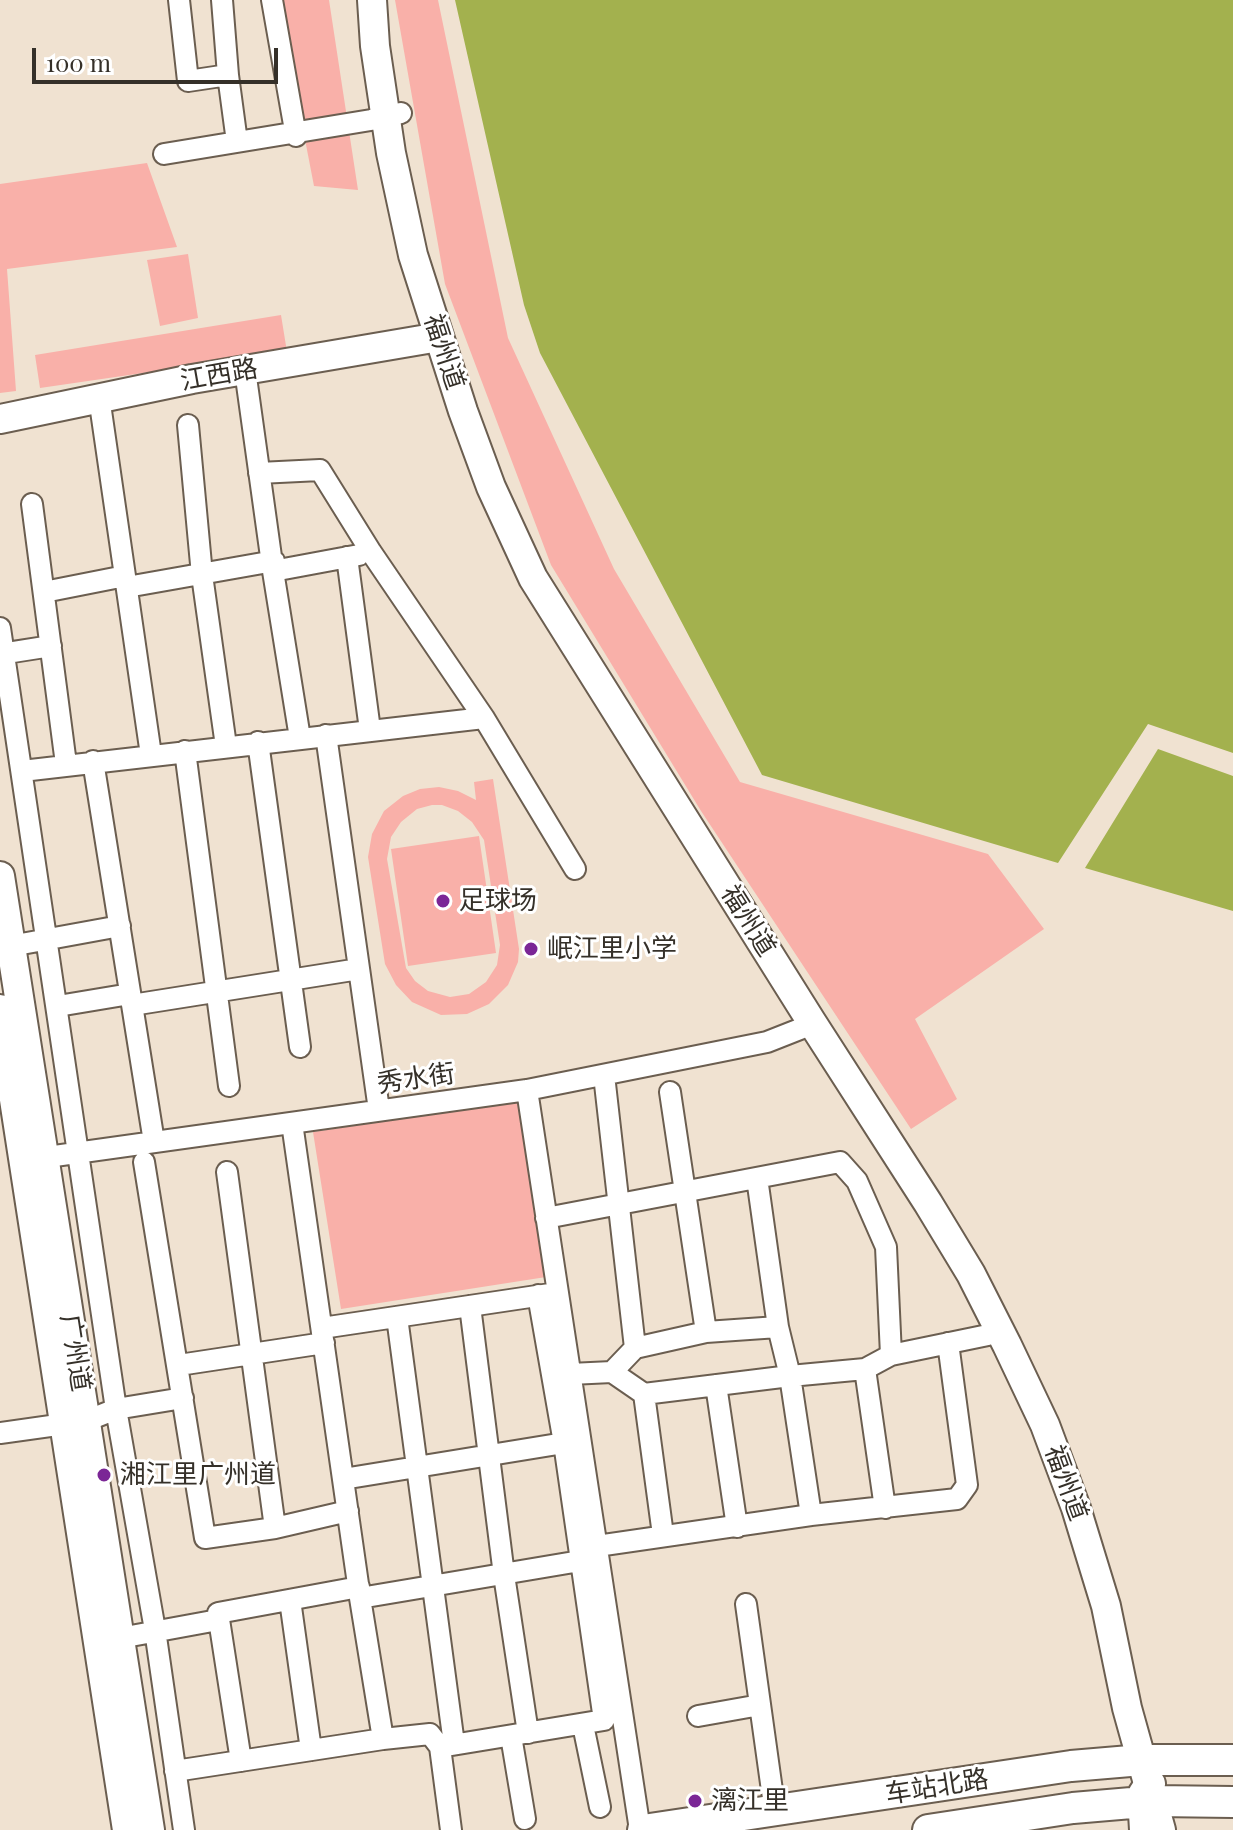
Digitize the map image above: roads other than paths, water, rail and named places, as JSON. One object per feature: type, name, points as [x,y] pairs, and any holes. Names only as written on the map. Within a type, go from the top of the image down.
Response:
[{"type":"main road","name":"福州道","points":[[354,0],[386,117]]},
{"type":"main road","name":"福州道","points":[[372,0],[399,254],[433,338],[467,456],[529,592],[805,1025],[960,1278],[1024,1406],[1060,1498],[1144,1800]]},
{"type":"main road","name":"江西路","points":[[0,419],[99,397],[433,338]]},
{"type":"main road","name":"广州道","points":[[0,876],[33,1159],[109,1640],[150,1830]]},
{"type":"main road","name":"广州道","points":[[0,1009],[33,1159]]},
{"type":"main road","name":"福州道","points":[[805,1025],[928,1203],[971,1274],[1045,1425],[1076,1508],[1106,1606],[1144,1800]]},
{"type":"main road","name":"广州道","points":[[109,1640],[127,1830]]},
{"type":"main road","name":"车站北路","points":[[1144,1800],[1219,1760]]},
{"type":"main road","name":"车站北路","points":[[642,1830],[1071,1766],[1144,1800]]},
{"type":"main road","name":"车站北路","points":[[928,1830],[1144,1800],[1224,1802]]},
{"type":"main road","points":[[1175,1830],[1184,1815],[1200,1806],[1224,1802]]},
{"type":"street","points":[[179,0],[188,81],[228,75]]},
{"type":"street","points":[[222,0],[237,142]]},
{"type":"street","points":[[272,0],[295,134]]},
{"type":"street","points":[[164,154],[386,117]]},
{"type":"street","points":[[245,370],[300,738]]},
{"type":"street","points":[[99,397],[151,755]]},
{"type":"street","points":[[188,425],[202,575],[226,746]]},
{"type":"street","points":[[259,473],[320,470],[371,552],[484,718],[575,869]]},
{"type":"street","points":[[32,504],[66,764]]},
{"type":"street","points":[[44,592],[371,552]]},
{"type":"street","points":[[347,557],[370,730]]},
{"type":"street","points":[[0,628],[116,1409],[155,1630],[184,1830]]},
{"type":"street","points":[[2,654],[51,646]]},
{"type":"street","points":[[22,771],[484,718]]},
{"type":"street","points":[[326,735],[379,1110]]},
{"type":"street","points":[[258,742],[300,1047]]},
{"type":"street","points":[[185,751],[229,1086]]},
{"type":"street","points":[[93,761],[154,1142]]},
{"type":"street","points":[[6,947],[120,926]]},
{"type":"street","points":[[58,1006],[217,991],[359,969]]},
{"type":"street","name":"秀水街","points":[[33,1159],[527,1090],[767,1042],[805,1025]]},
{"type":"street","points":[[604,1075],[635,1348]]},
{"type":"street","points":[[175,1771],[430,1734],[447,1746],[604,1720],[564,1443],[548,1294],[546,1218],[527,1090]]},
{"type":"street","points":[[670,1092],[706,1332]]},
{"type":"street","points":[[292,1123],[383,1739]]},
{"type":"street","points":[[144,1162],[205,1538],[275,1528],[348,1511]]},
{"type":"street","points":[[546,1218],[840,1162],[857,1181],[886,1247],[891,1355]]},
{"type":"street","points":[[227,1172],[275,1528]]},
{"type":"street","points":[[757,1178],[778,1327],[790,1376],[811,1515]]},
{"type":"street","points":[[179,1365],[252,1354],[397,1317],[548,1294]]},
{"type":"street","points":[[548,1294],[570,1374],[642,1830]]},
{"type":"street","points":[[470,1306],[504,1575],[525,1819]]},
{"type":"street","points":[[397,1317],[433,1586],[451,1830]]},
{"type":"street","points":[[612,1372],[635,1348],[706,1332],[778,1327]]},
{"type":"street","points":[[570,1374],[612,1372],[644,1394],[865,1369],[891,1355],[988,1335]]},
{"type":"street","points":[[597,1546],[811,1515],[957,1499],[967,1485],[948,1343]]},
{"type":"street","points":[[865,1369],[885,1508]]},
{"type":"street","points":[[716,1385],[737,1527]]},
{"type":"street","points":[[644,1394],[663,1535]]},
{"type":"street","points":[[0,1433],[75,1422],[116,1409],[183,1398]]},
{"type":"street","points":[[343,1479],[564,1443]]},
{"type":"street","points":[[241,1761],[218,1613],[290,1600],[433,1586],[580,1561]]},
{"type":"street","points":[[290,1600],[311,1750]]},
{"type":"street","points":[[746,1604],[775,1812]]},
{"type":"street","points":[[109,1640],[218,1620]]},
{"type":"street","points":[[698,1716],[760,1705]]},
{"type":"street","points":[[583,1725],[600,1807]]},
{"type":"place","name":"足球场","points":[[443,901]]},
{"type":"place","name":"岷江里小学","points":[[531,949]]},
{"type":"place","name":"湘江里广州道","points":[[104,1475]]},
{"type":"place","name":"漓江里","points":[[695,1801]]}]
